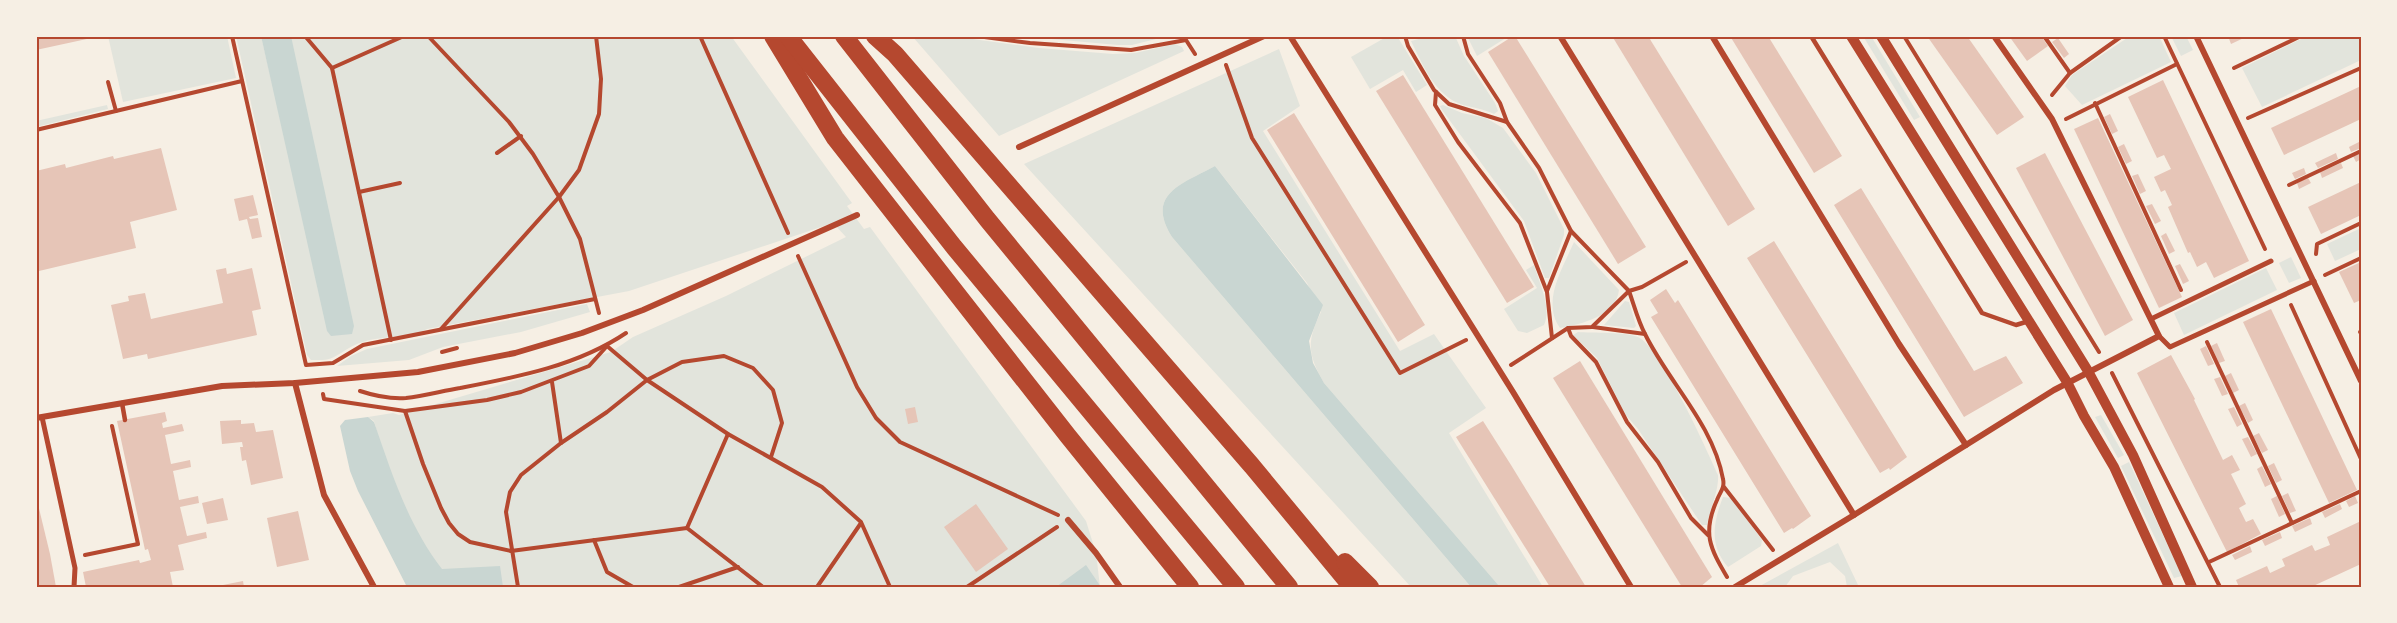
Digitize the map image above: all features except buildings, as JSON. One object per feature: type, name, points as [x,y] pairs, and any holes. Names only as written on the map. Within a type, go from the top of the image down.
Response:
[{"type":"highway","points":[[773,36],[836,138],[995,344],[1190,587]]},
{"type":"highway","points":[[788,36],[954,247],[1236,587]]},
{"type":"highway","points":[[844,36],[987,219],[1289,587]]},
{"type":"highway","points":[[875,36],[895,54],[1252,466],[1352,587]]},
{"type":"highway","points":[[1252,466],[1370,587]]},
{"type":"highway","points":[[1169,562],[1185,587]]},
{"type":"street","points":[[1019,147],[1264,36]]},
{"type":"street","points":[[1290,36],[1477,334],[1631,587]]},
{"type":"street","points":[[1560,36],[1854,515]]},
{"type":"street","points":[[1712,36],[1899,344],[1966,445]]},
{"type":"street","points":[[1851,36],[2067,382],[2114,467],[2169,587]]},
{"type":"street","points":[[1881,36],[2088,371],[2133,455],[2192,587]]},
{"type":"street","points":[[1995,36],[2043,104],[2159,336],[2170,347],[2314,281]]},
{"type":"street","points":[[2196,36],[2361,381]]},
{"type":"street","points":[[74,587],[73,558],[39,418],[108,404],[222,386],[295,383],[418,372],[515,353],[602,326],[643,310],[857,215]]},
{"type":"street","points":[[2151,319],[2271,261]]},
{"type":"street","points":[[1735,587],[2067,382],[2159,336]]},
{"type":"street","points":[[295,383],[324,495],[374,587]]},
{"type":"street","points":[[1068,520],[1096,553],[1120,587]]},
{"type":"lane","points":[[1811,36],[1982,313],[2016,325],[2030,321]]},
{"type":"lane","points":[[122,403],[125,420]]},
{"type":"path","points":[[232,36],[306,364],[333,363],[363,345],[595,299]]},
{"type":"path","points":[[305,36],[332,68],[391,340]]},
{"type":"path","points":[[332,68],[404,36]]},
{"type":"path","points":[[428,36],[509,122],[559,197],[580,239],[606,346],[646,380],[728,434],[822,487],[861,522],[890,587]]},
{"type":"path","points":[[441,329],[559,197],[579,171],[599,114],[601,79],[596,36]]},
{"type":"path","points":[[700,36],[776,205]]},
{"type":"path","points":[[977,36],[1030,43],[1131,50],[1186,40],[1203,64]]},
{"type":"path","points":[[1405,36],[1408,46],[1436,92],[1449,104],[1507,122]]},
{"type":"path","points":[[1463,36],[1468,54],[1500,104],[1507,122],[1539,168],[1571,231],[1629,291],[1645,334],[1707,434],[1723,477],[1724,487],[1716,502],[1708,536],[1712,551],[1728,578]]},
{"type":"path","points":[[2044,36],[2070,73]]},
{"type":"path","points":[[2043,104],[2070,73],[2122,36]]},
{"type":"path","points":[[2164,36],[2271,261]]},
{"type":"path","points":[[2234,68],[2301,36]]},
{"type":"path","points":[[1222,55],[1252,138],[1400,373],[1477,334]]},
{"type":"path","points":[[2055,126],[2095,103],[2177,64]]},
{"type":"path","points":[[2239,122],[2361,68]]},
{"type":"path","points":[[36,130],[242,81]]},
{"type":"path","points":[[108,82],[116,111]]},
{"type":"path","points":[[1436,92],[1435,105],[1458,142],[1520,223],[1547,292],[1552,339]]},
{"type":"path","points":[[2095,103],[2187,302]]},
{"type":"path","points":[[497,153],[520,136]]},
{"type":"path","points":[[2289,185],[2361,151]]},
{"type":"path","points":[[359,192],[400,183]]},
{"type":"path","points":[[2314,281],[2318,244],[2361,223]]},
{"type":"path","points":[[786,234],[797,230]]},
{"type":"path","points":[[1547,292],[1571,231]]},
{"type":"path","points":[[1592,327],[1629,291],[1642,287],[1695,256]]},
{"type":"path","points":[[2314,281],[2361,258]]},
{"type":"path","points":[[810,285],[857,387],[876,418],[900,442],[1068,520]]},
{"type":"path","points":[[2286,294],[2361,459]]},
{"type":"path","points":[[588,316],[607,310]]},
{"type":"path","points":[[1500,372],[1568,328],[1592,327],[1645,334]]},
{"type":"path","points":[[1568,328],[1571,336],[1596,362],[1627,422],[1658,462],[1690,518],[1708,536]]},
{"type":"path","points":[[2202,332],[2292,523]]},
{"type":"path","points":[[320,363],[324,399],[405,411],[487,400],[552,382],[590,366],[606,346]]},
{"type":"path","points":[[418,372],[444,350],[465,347]]},
{"type":"path","points":[[518,587],[506,512],[510,492],[520,475],[561,443],[607,412],[646,380],[682,362],[724,356],[753,368],[773,390],[782,423],[771,457]]},
{"type":"path","points":[[552,382],[561,443]]},
{"type":"path","points":[[73,558],[138,544],[108,404]]},
{"type":"path","points":[[405,411],[423,464],[449,523],[458,534],[470,542],[484,547],[511,551],[687,528],[763,587]]},
{"type":"path","points":[[687,528],[728,434]]},
{"type":"path","points":[[1724,487],[1767,539],[1779,560]]},
{"type":"path","points":[[2209,562],[2361,491]]},
{"type":"path","points":[[967,587],[1068,520]]},
{"type":"path","points":[[817,587],[861,522]]},
{"type":"path","points":[[594,540],[607,572],[633,587]]},
{"type":"path","points":[[679,587],[738,567]]},
{"type":"shaded area","points":[[108,36],[227,36],[236,78],[123,102]]},
{"type":"shaded area","points":[[236,36],[261,36],[274,91],[267,36],[731,36],[852,203],[847,206],[864,229],[870,227],[1086,521],[1096,553],[1100,587],[435,587],[408,553],[374,421],[368,417],[393,413],[399,415],[611,352],[633,337],[726,296],[846,237],[833,223],[629,291],[371,340],[355,345],[332,358],[311,360],[307,355]]},
{"type":"shaded area","points":[[261,36],[291,36],[354,326],[352,334],[331,336],[327,331]]},
{"type":"shaded area","points":[[912,36],[951,36],[1039,48],[1113,54],[1135,53],[1175,44],[1182,47],[1184,51],[999,136]]},
{"type":"shaded area","points":[[1018,36],[1168,36],[1132,45],[1118,45]]},
{"type":"shaded area","points":[[1388,36],[1397,36],[1427,85],[1416,92],[1403,70],[1370,89],[1351,57]]},
{"type":"shaded area","points":[[1430,36],[1455,36],[1464,56],[1498,111],[1494,114],[1463,105],[1453,101],[1437,87],[1411,41]]},
{"type":"shaded area","points":[[1467,36],[1509,36],[1477,56]]},
{"type":"shaded area","points":[[1863,36],[1871,36],[1920,117],[1914,120]]},
{"type":"shaded area","points":[[2130,36],[2159,36],[2171,62],[2082,105],[2065,86],[2072,75]]},
{"type":"shaded area","points":[[2171,36],[2186,36],[2193,50],[2181,56]]},
{"type":"shaded area","points":[[2307,36],[2361,36],[2361,60],[2262,107],[2242,68]]},
{"type":"shaded area","points":[[1279,49],[1300,106],[1263,131],[1400,351],[1434,334],[1486,408],[1449,433],[1543,587],[1500,587],[1324,383],[1312,356],[1311,348],[1313,332],[1321,312],[1307,283],[1215,166],[1180,185],[1165,200],[1163,210],[1165,222],[1172,237],[1471,587],[1411,587],[1024,164]]},
{"type":"shaded area","points":[[107,105],[108,109],[36,127],[36,121]]},
{"type":"shaded area","points":[[1443,105],[1462,113],[1486,118],[1503,128],[1536,173],[1564,229],[1549,278],[1545,278],[1524,221],[1442,110],[1440,106]]},
{"type":"shaded area","points":[[1215,166],[1323,305],[1309,341],[1313,363],[1324,383],[1500,587],[1471,587],[1172,237],[1165,222],[1163,210],[1165,200],[1180,185]]},
{"type":"shaded area","points":[[2361,228],[2361,249],[2335,261],[2327,244]]},
{"type":"shaded area","points":[[1574,242],[1619,290],[1617,299],[1605,312],[1588,321],[1560,328],[1555,318],[1553,296]]},
{"type":"shaded area","points":[[2291,257],[2301,278],[2289,283],[2279,263]]},
{"type":"shaded area","points":[[1534,265],[1547,311],[1544,325],[1527,333],[1518,331],[1504,309],[1537,288],[1526,270]]},
{"type":"shaded area","points":[[2266,268],[2277,290],[2184,335],[2174,313]]},
{"type":"shaded area","points":[[1625,301],[1629,302],[1636,326],[1634,328],[1604,325]]},
{"type":"shaded area","points":[[587,304],[590,312],[521,332],[443,347],[409,360],[337,366],[367,349]]},
{"type":"shaded area","points":[[1578,332],[1633,335],[1648,345],[1659,359],[1682,400],[1718,475],[1707,525],[1702,525],[1638,429],[1625,414],[1597,358],[1573,335]]},
{"type":"shaded area","points":[[2101,415],[2124,455],[2118,458],[2095,417]]},
{"type":"shaded area","points":[[368,417],[374,422],[394,480],[410,517],[442,569],[500,566],[503,587],[407,587],[350,471],[340,426],[345,420]]},
{"type":"shaded area","points":[[2129,462],[2182,576],[2174,578],[2121,466]]},
{"type":"shaded area","points":[[1723,497],[1731,498],[1762,540],[1761,546],[1728,567],[1715,542],[1715,525]]},
{"type":"shaded area","points":[[1838,543],[1859,587],[1847,587],[1845,576],[1830,562],[1793,576],[1785,587],[1758,587]]},
{"type":"shaded area","points":[[1086,565],[1101,587],[1056,587]]}]
